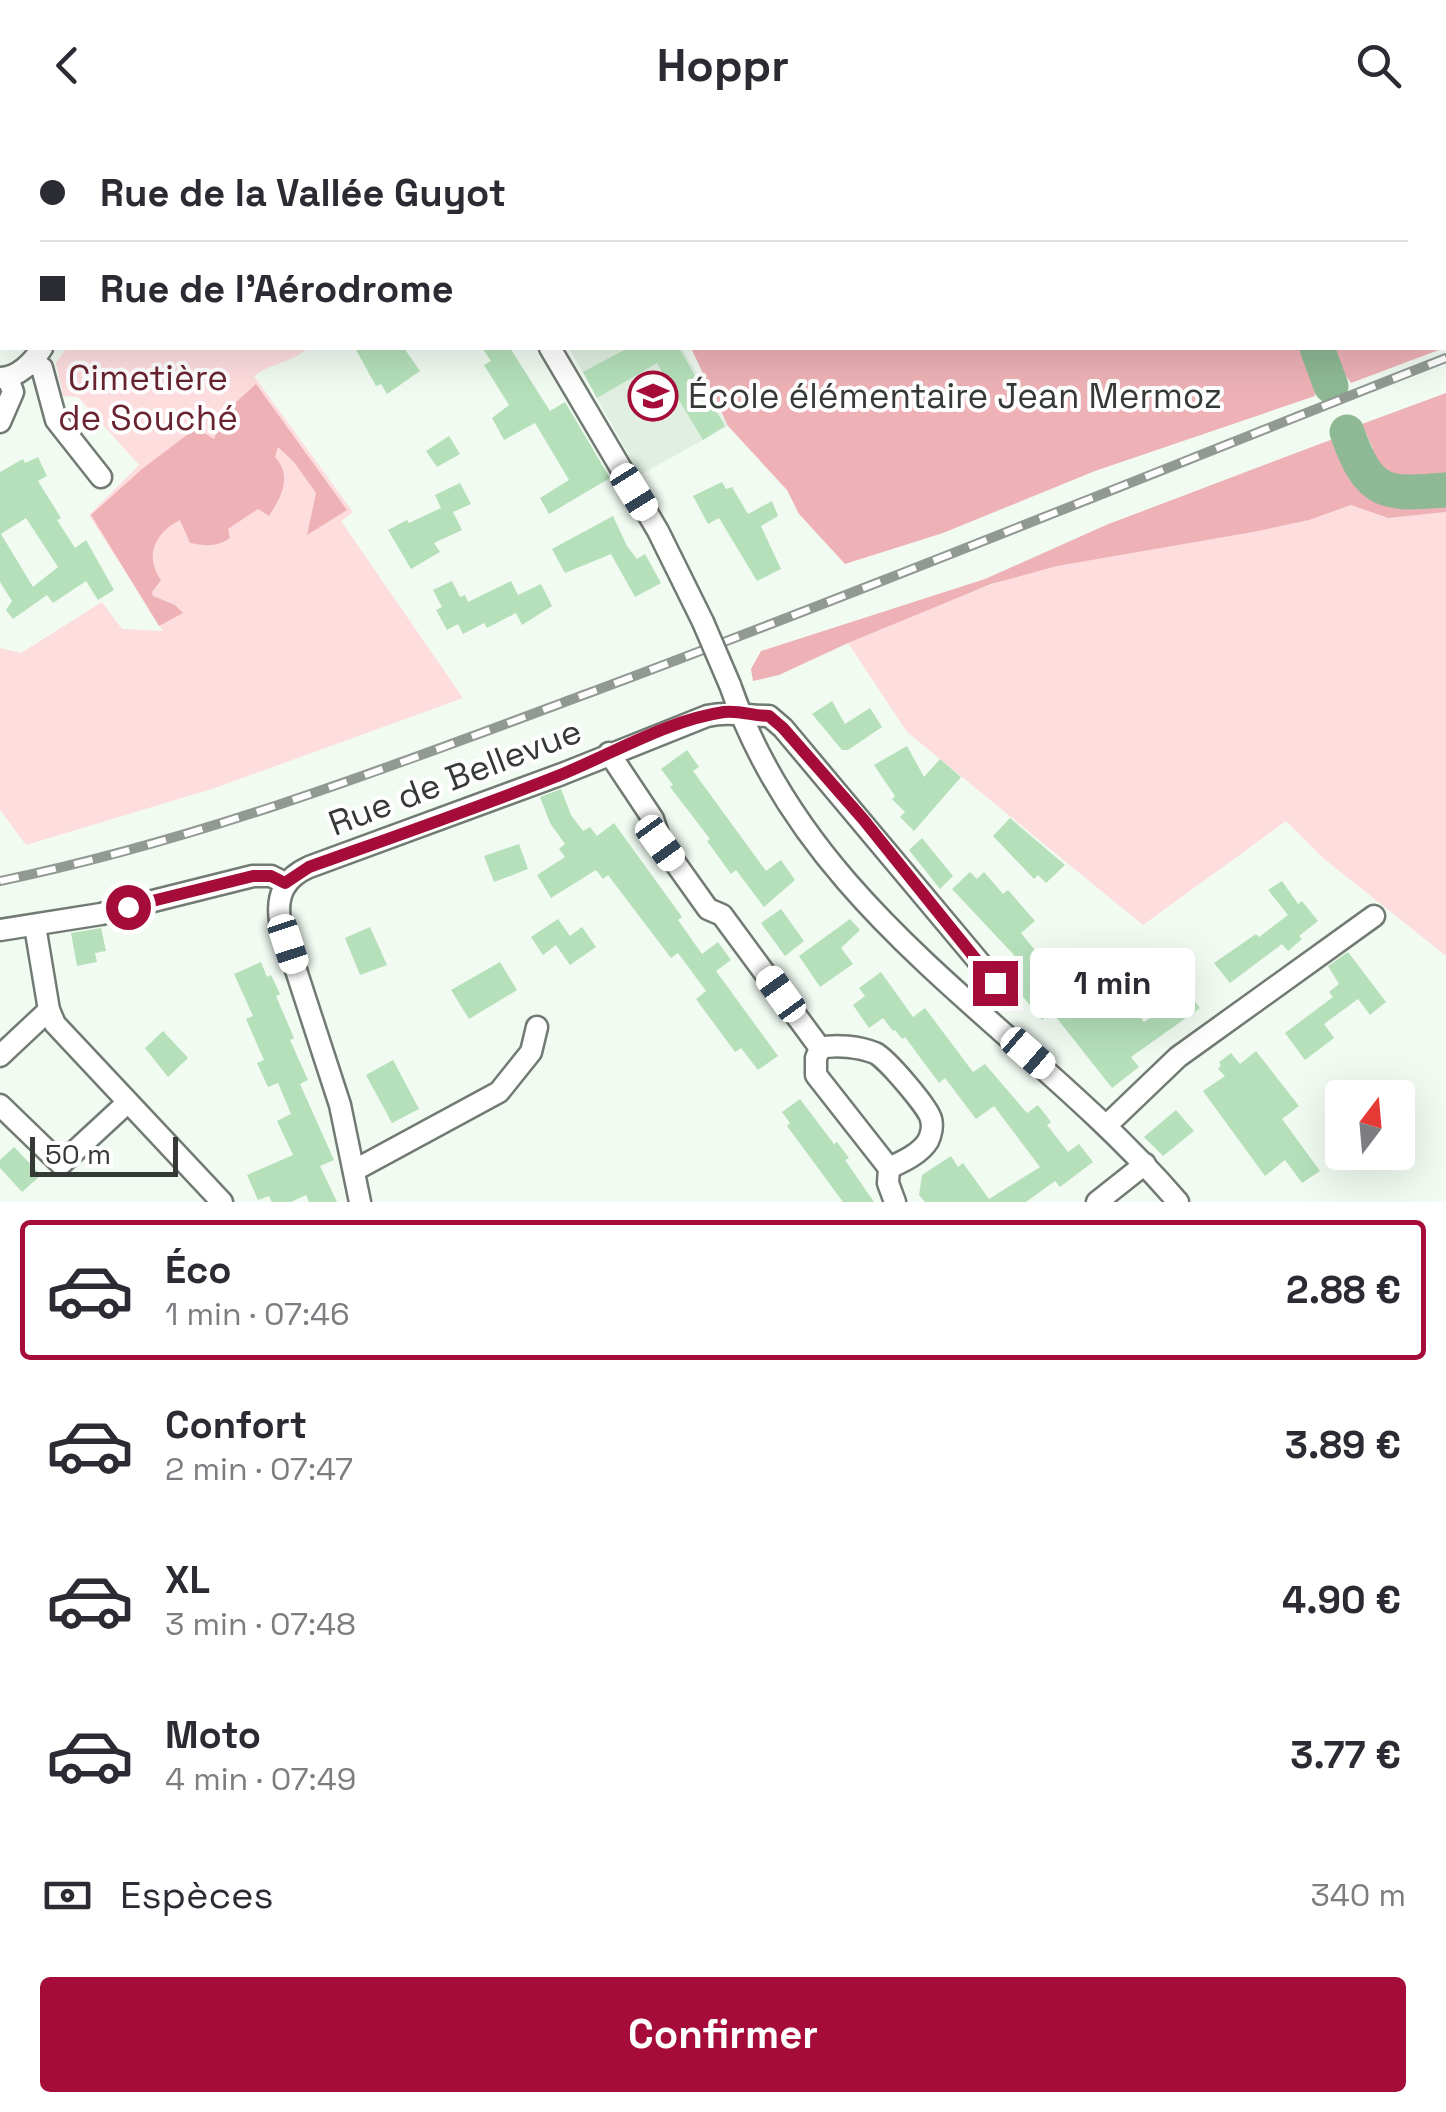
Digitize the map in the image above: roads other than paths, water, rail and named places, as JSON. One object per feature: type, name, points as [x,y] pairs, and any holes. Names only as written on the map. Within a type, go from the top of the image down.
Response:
[{"type":"street","points":[[551,350],[658,531],[776,786],[829,864],[897,938],[1107,1125],[1178,1202]]},
{"type":"street","points":[[0,422],[13,392],[4,378],[37,355],[56,420],[100,477]]},
{"type":"street","points":[[740,713],[769,716],[783,728],[990,975],[994,990],[980,1010]]},
{"type":"street","name":"Rue de Bellevue","points":[[285,883],[309,867],[707,716],[740,713]]},
{"type":"street","points":[[610,754],[654,818],[660,843],[708,909],[722,915],[820,1048]]},
{"type":"street","points":[[0,930],[101,914],[253,876],[271,876],[285,883],[280,897],[280,922],[340,1105],[360,1202]]},
{"type":"street","points":[[1107,1125],[1178,1057],[1374,916]]},
{"type":"street","points":[[35,926],[49,1010],[55,1024],[222,1202]]},
{"type":"street","points":[[0,1056],[49,1010]]},
{"type":"street","points":[[355,1170],[498,1092],[531,1052],[537,1027]]},
{"type":"street","points":[[820,1048],[816,1075],[889,1168],[888,1182],[895,1202]]},
{"type":"street","points":[[820,1048],[873,1052],[884,1059],[930,1114],[928,1140],[914,1154],[889,1168]]},
{"type":"street","points":[[0,1104],[61,1164],[127,1102]]},
{"type":"street","points":[[1097,1202],[1146,1164]]},
{"type":"waterway","points":[[1318,350],[1331,386]]},
{"type":"waterway","points":[[1347,432],[1363,468],[1382,486],[1407,492],[1446,490]]},
{"type":"railway","points":[[0,881],[224,822],[444,747],[804,611],[1446,358]]},
{"type":"place","name":"École élémentaire Jean Mermoz","points":[[653,396]]},
{"type":"park label","name":"Cimetière de Souché","points":[[148,398]]}]
